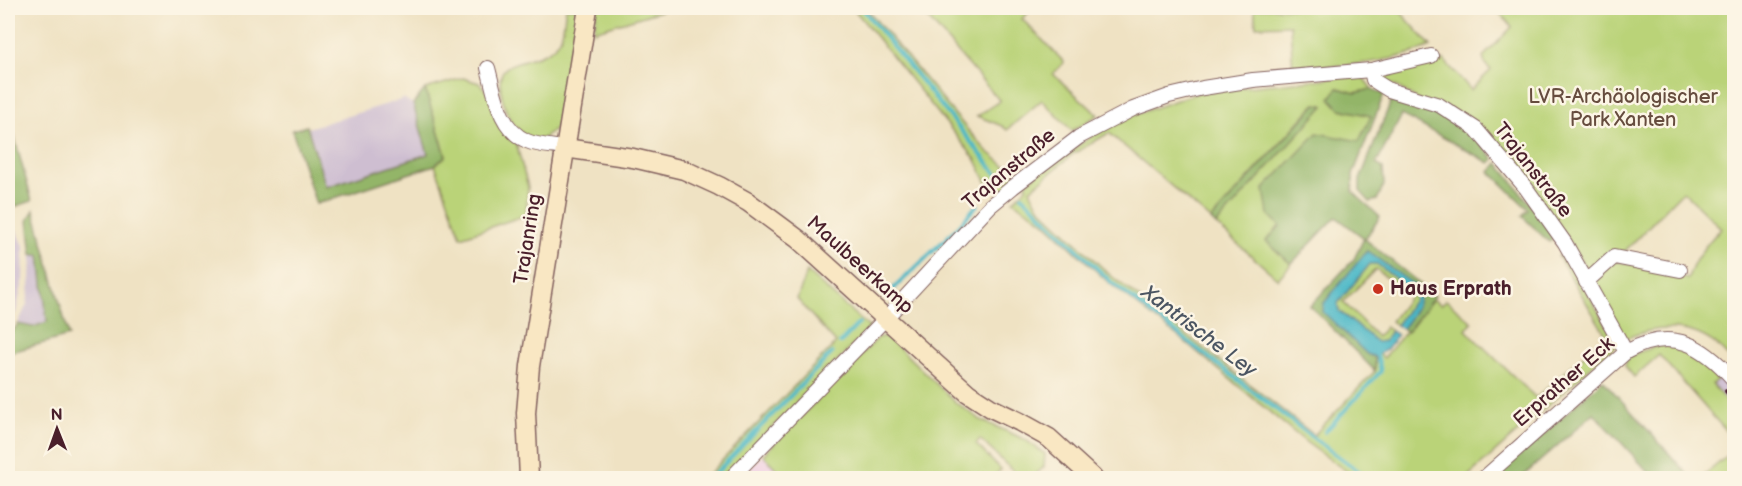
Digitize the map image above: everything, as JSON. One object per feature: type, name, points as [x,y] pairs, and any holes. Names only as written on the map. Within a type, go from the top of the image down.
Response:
[{"type":"street","name":"Trajanring","points":[[529,478],[526,413],[530,366],[588,8]]},
{"type":"street","name":"Trajanstraße","points":[[730,478],[886,318],[990,206],[1079,137],[1108,121],[1168,96],[1253,80],[1371,70],[1431,56]]},
{"type":"street","points":[[488,68],[501,115],[515,134],[528,142],[565,148]]},
{"type":"street","name":"Trajanstraße","points":[[1371,70],[1373,80],[1389,90],[1439,105],[1476,129],[1526,188],[1564,243],[1626,352]]},
{"type":"street","name":"Maulbeerkamp","points":[[565,148],[633,158],[674,167],[719,186],[748,202],[798,239],[968,393],[990,408],[1049,438],[1093,478]]},
{"type":"street","points":[[1586,282],[1614,257],[1680,270]]},
{"type":"street","name":"Erprather Eck","points":[[1484,478],[1626,352],[1639,345],[1666,340],[1696,346],[1708,354],[1734,380]]},
{"type":"shaded area","points":[[404,99],[413,104],[428,154],[326,187],[308,128]]},
{"type":"shaded area","points":[[8,223],[15,227],[24,246],[23,281],[16,312],[8,324],[8,281],[12,271],[8,247]]},
{"type":"shaded area","points":[[32,255],[40,255],[47,322],[33,327],[18,324],[27,304]]},
{"type":"shaded area","points":[[1721,376],[1734,392],[1734,411],[1711,384]]},
{"type":"shaded area","points":[[763,455],[785,478],[740,478]]},
{"type":"green space","points":[[566,8],[579,8],[559,121],[554,130],[545,138],[529,139],[514,125],[507,113],[500,82],[502,73],[513,64],[538,56],[554,47],[561,36]]},
{"type":"green space","points":[[597,8],[670,8],[594,31]]},
{"type":"green space","points":[[853,8],[866,8],[986,150],[1019,177],[1004,190],[995,190],[986,181],[976,160]]},
{"type":"green space","points":[[919,8],[1033,8],[1022,19],[1064,62],[1053,74],[1098,115],[1072,131],[1042,100],[1007,130],[977,116],[1000,101]]},
{"type":"green space","points":[[1254,8],[1397,8],[1431,46],[1381,61],[1293,69],[1290,25],[1256,26]]},
{"type":"green space","name":"LVR-Archäologischer Park Xanten","points":[[1495,8],[1734,8],[1734,363],[1714,343],[1692,332],[1657,330],[1623,340],[1591,282],[1614,261],[1640,265],[1667,275],[1688,279],[1697,258],[1721,228],[1683,191],[1624,252],[1616,255],[1611,251],[1589,272],[1517,168],[1398,87],[1380,79],[1381,75],[1444,60],[1471,90],[1491,70],[1485,64],[1483,57],[1512,27]]},
{"type":"green space","points":[[1361,75],[1372,89],[1355,93],[1338,88],[1340,109],[1372,116],[1359,141],[1266,241],[1291,264],[1278,279],[1216,225],[1323,105],[1315,104],[1211,220],[1109,133],[1073,154],[1030,190],[1039,207],[1110,275],[1314,435],[1375,371],[1375,357],[1379,353],[1384,358],[1433,299],[1441,305],[1446,300],[1472,322],[1466,330],[1536,398],[1606,335],[1558,256],[1565,254],[1617,344],[1466,478],[1356,478],[1307,443],[1184,341],[1109,283],[1043,221],[1013,201],[1027,187],[1026,184],[1048,165],[1114,122],[1200,92]]},
{"type":"green space","points":[[463,78],[479,83],[490,95],[502,130],[516,143],[528,187],[526,215],[461,237],[435,165],[446,155],[425,89]]},
{"type":"green space","points":[[1338,88],[1355,93],[1372,89],[1384,94],[1353,175],[1353,192],[1380,217],[1365,239],[1435,296],[1407,332],[1402,329],[1415,310],[1420,294],[1367,251],[1324,303],[1367,354],[1375,357],[1375,371],[1310,306],[1354,259],[1364,238],[1336,217],[1291,264],[1266,241],[1280,226],[1268,214],[1264,189],[1317,133],[1359,141],[1371,116],[1340,109],[1330,98]]},
{"type":"green space","points":[[425,89],[446,156],[435,165],[316,204],[292,130],[307,126],[326,187],[428,154],[413,104]]},
{"type":"green space","points":[[1393,96],[1431,107],[1467,128],[1494,159],[1490,163],[1402,115],[1376,164],[1383,168],[1384,185],[1377,200],[1370,202],[1360,191],[1360,180]]},
{"type":"green space","points":[[1316,104],[1324,106],[1216,225],[1211,220]]},
{"type":"green space","points":[[8,114],[32,201],[8,209],[8,197],[11,196],[8,182]]},
{"type":"green space","points":[[1498,163],[1556,237],[1549,242],[1522,216],[1528,209],[1490,172]]},
{"type":"green space","points":[[34,210],[69,336],[8,353],[8,334],[18,324],[33,327],[47,322],[40,255],[32,255],[28,220]]},
{"type":"green space","points":[[1370,264],[1377,264],[1415,293],[1415,299],[1396,325],[1391,321],[1410,296],[1376,269],[1343,302],[1377,337],[1386,327],[1391,331],[1384,341],[1377,342],[1339,311],[1338,303]]},
{"type":"green space","points":[[807,272],[870,328],[723,478],[705,478],[836,343],[797,299]]},
{"type":"green space","points":[[879,337],[888,337],[955,402],[981,420],[1024,439],[1045,454],[1044,467],[1034,476],[1018,476],[980,439],[976,444],[1001,470],[991,478],[785,478],[763,455]]},
{"type":"green space","points":[[1660,345],[1681,347],[1695,352],[1723,374],[1712,384],[1734,411],[1734,440],[1659,355],[1634,377],[1625,366],[1628,356]]},
{"type":"green space","points":[[1603,380],[1691,478],[1654,478],[1594,413],[1521,478],[1495,478]]},
{"type":"green space","points":[[1734,450],[1734,478],[1701,478]]},
{"type":"water","points":[[1367,251],[1417,287],[1419,293],[1416,309],[1402,329],[1396,325],[1415,299],[1414,293],[1377,264],[1370,264],[1338,303],[1339,311],[1377,342],[1384,341],[1391,331],[1397,335],[1387,349],[1375,357],[1367,354],[1323,312],[1324,303]]},
{"type":"waterway","name":"Xantrische Ley","points":[[862,8],[1000,178]]},
{"type":"waterway","name":"Xantrische Ley","points":[[1022,196],[1112,283],[1368,478]]},
{"type":"waterway","points":[[887,295],[956,229],[977,205]]},
{"type":"waterway","points":[[840,343],[859,323]]},
{"type":"waterway","points":[[1325,432],[1381,371],[1374,352]]},
{"type":"waterway","points":[[711,478],[832,353]]},
{"type":"railway","points":[[1726,391],[1734,401]]},
{"type":"place","name":"Haus Erprath","points":[[1378,289]]}]
